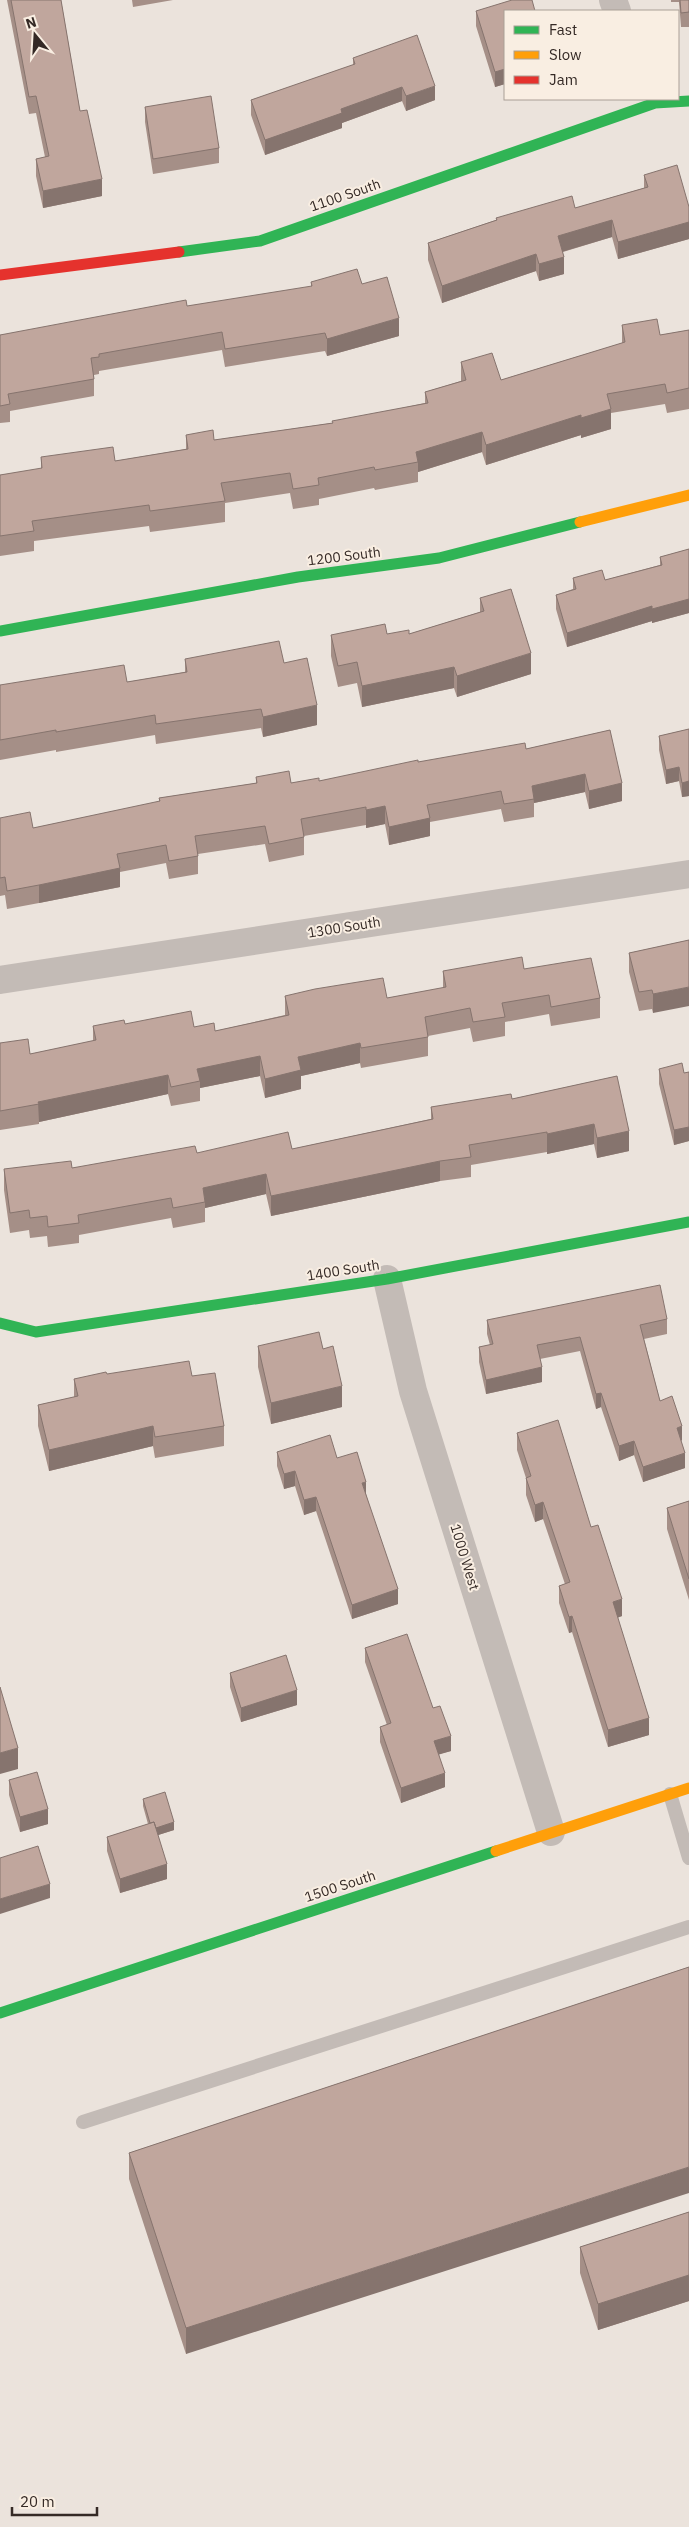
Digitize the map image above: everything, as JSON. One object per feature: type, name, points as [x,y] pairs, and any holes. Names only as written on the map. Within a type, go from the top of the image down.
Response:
[{"type":"street","name":"1100 South","points":[[0,276],[260,241],[654,101],[689,101]]},
{"type":"street","name":"1200 South","points":[[0,631],[298,577],[440,558],[689,495]]},
{"type":"street","name":"1300 South","points":[[0,980],[689,874]]},
{"type":"street","name":"1400 South","points":[[0,1323],[36,1332],[387,1279],[689,1222]]},
{"type":"street","name":"1000 West","points":[[387,1279],[413,1391],[551,1832]]},
{"type":"street","name":"1500 South","points":[[0,2013],[689,1788]]},
{"type":"lane","points":[[670,1794],[689,1858]]},
{"type":"lane","points":[[83,2122],[689,1927]]},
{"type":"building","points":[[11,0],[61,0],[80,111],[87,110],[102,179],[43,191],[36,159],[49,156],[36,96],[29,97]]},
{"type":"building","points":[[512,0],[532,0],[535,10],[504,10],[504,69],[495,72],[476,11]]},
{"type":"building","points":[[680,0],[689,0],[689,12],[681,13]]},
{"type":"building","points":[[417,35],[435,86],[406,96],[402,87],[341,109],[342,113],[265,140],[251,100],[355,64],[353,58]]},
{"type":"building","points":[[211,96],[219,148],[153,159],[145,107]]},
{"type":"building","points":[[677,165],[689,207],[689,222],[618,242],[612,220],[558,236],[564,257],[539,264],[536,254],[442,286],[428,243],[497,220],[496,218],[572,196],[575,208],[648,187],[644,175]]},
{"type":"building","points":[[357,269],[362,284],[387,277],[399,318],[327,339],[325,333],[225,349],[222,332],[99,354],[99,357],[91,358],[94,379],[8,394],[10,404],[0,406],[0,335],[186,300],[187,306],[312,286],[311,282]]},
{"type":"building","points":[[657,319],[660,335],[689,330],[689,388],[667,393],[665,384],[607,394],[611,409],[581,418],[581,415],[486,445],[482,432],[416,452],[418,462],[375,470],[374,467],[318,478],[319,485],[293,489],[290,473],[221,483],[225,501],[150,511],[149,505],[32,521],[34,531],[0,536],[0,475],[42,468],[41,457],[113,447],[115,461],[188,449],[186,435],[213,430],[214,440],[333,423],[332,421],[428,403],[425,392],[466,380],[461,362],[492,353],[501,380],[625,342],[622,325]]},
{"type":"building","points":[[689,549],[689,599],[652,609],[652,606],[567,633],[556,595],[576,589],[573,578],[602,570],[605,580],[662,565],[660,557]]},
{"type":"building","points":[[511,589],[531,653],[457,676],[454,667],[362,686],[357,662],[338,666],[331,635],[385,624],[387,634],[409,630],[409,634],[484,611],[480,598]]},
{"type":"building","points":[[279,641],[284,663],[307,658],[317,705],[263,717],[261,709],[156,724],[155,715],[0,740],[0,685],[124,665],[127,682],[187,672],[185,659]]},
{"type":"building","points":[[689,729],[689,781],[682,783],[679,767],[666,770],[659,736]]},
{"type":"building","points":[[610,730],[622,783],[589,791],[585,774],[532,786],[534,799],[504,804],[501,791],[427,805],[430,818],[389,827],[385,806],[366,810],[366,807],[301,819],[304,837],[269,844],[265,826],[195,836],[198,856],[169,861],[166,845],[117,854],[120,868],[39,885],[7,891],[5,877],[0,878],[0,818],[30,812],[33,828],[160,801],[159,798],[257,783],[256,777],[289,771],[291,783],[319,778],[319,781],[418,760],[418,762],[525,743],[526,749]]},
{"type":"building","points":[[689,940],[689,987],[653,994],[652,990],[639,992],[629,953]]},
{"type":"building","points":[[522,957],[524,969],[591,958],[600,998],[551,1007],[549,995],[502,1003],[505,1017],[473,1022],[470,1008],[425,1017],[428,1037],[361,1048],[360,1043],[298,1057],[301,1070],[265,1079],[260,1056],[197,1069],[200,1081],[171,1087],[168,1075],[0,1111],[0,1043],[28,1039],[30,1054],[96,1040],[93,1026],[124,1020],[125,1024],[191,1011],[194,1027],[214,1023],[215,1031],[289,1015],[285,996],[383,978],[387,998],[446,987],[443,971]]},
{"type":"building","points":[[682,1063],[684,1073],[689,1072],[689,1127],[674,1130],[659,1069]]},
{"type":"building","points":[[617,1076],[629,1131],[597,1138],[594,1124],[547,1134],[547,1132],[469,1145],[471,1157],[440,1161],[271,1196],[266,1174],[203,1188],[205,1202],[173,1208],[171,1198],[78,1215],[79,1223],[48,1227],[47,1216],[30,1218],[29,1210],[10,1213],[4,1169],[71,1161],[72,1168],[195,1146],[197,1153],[288,1132],[292,1149],[433,1119],[431,1107],[511,1094],[512,1099]]},
{"type":"building","points":[[660,1285],[667,1319],[640,1325],[660,1401],[672,1396],[682,1426],[677,1428],[685,1453],[643,1467],[634,1441],[619,1446],[601,1393],[596,1394],[580,1337],[537,1345],[542,1367],[486,1380],[479,1347],[493,1344],[487,1320]]},
{"type":"building","points":[[319,1332],[323,1349],[333,1346],[342,1386],[271,1403],[258,1346]]},
{"type":"building","points":[[189,1361],[192,1376],[215,1373],[224,1426],[155,1437],[153,1426],[49,1450],[38,1405],[78,1396],[74,1379],[106,1372],[107,1374]]},
{"type":"building","points":[[558,1420],[591,1527],[598,1525],[622,1599],[613,1602],[649,1718],[608,1730],[572,1616],[569,1617],[559,1586],[570,1582],[543,1502],[535,1505],[526,1478],[531,1476],[517,1433]]},
{"type":"building","points":[[330,1435],[337,1458],[357,1452],[366,1482],[362,1483],[398,1589],[352,1605],[316,1497],[304,1500],[295,1471],[284,1474],[277,1452]]},
{"type":"building","points":[[689,1501],[689,1579],[667,1508]]},
{"type":"building","points":[[407,1634],[433,1708],[440,1706],[451,1736],[434,1741],[445,1773],[401,1788],[380,1727],[391,1723],[365,1648]]},
{"type":"building","points":[[286,1655],[297,1690],[241,1708],[230,1673]]},
{"type":"building","points":[[0,1687],[18,1748],[0,1753]]},
{"type":"building","points":[[37,1772],[48,1809],[20,1817],[9,1780]]},
{"type":"building","points":[[165,1792],[174,1822],[156,1828],[154,1822],[150,1823],[143,1799]]},
{"type":"building","points":[[154,1822],[167,1864],[120,1879],[107,1837]]},
{"type":"building","points":[[38,1846],[50,1884],[0,1899],[0,1858]]},
{"type":"building","points":[[689,1967],[689,2167],[186,2328],[129,2153]]},
{"type":"building","points":[[689,2212],[689,2275],[598,2304],[580,2247]]},
{"type":"traffic: fast","points":[[179,252],[260,241],[655,103],[689,101]]},
{"type":"traffic: fast","points":[[0,631],[298,577],[439,558],[580,522]]},
{"type":"traffic: fast","points":[[0,1323],[36,1332],[387,1279],[689,1222]]},
{"type":"traffic: fast","points":[[0,2013],[496,1851]]},
{"type":"traffic: slow","points":[[580,522],[689,495]]},
{"type":"traffic: slow","points":[[496,1851],[689,1788]]},
{"type":"traffic: jam","points":[[0,275],[179,252]]}]
